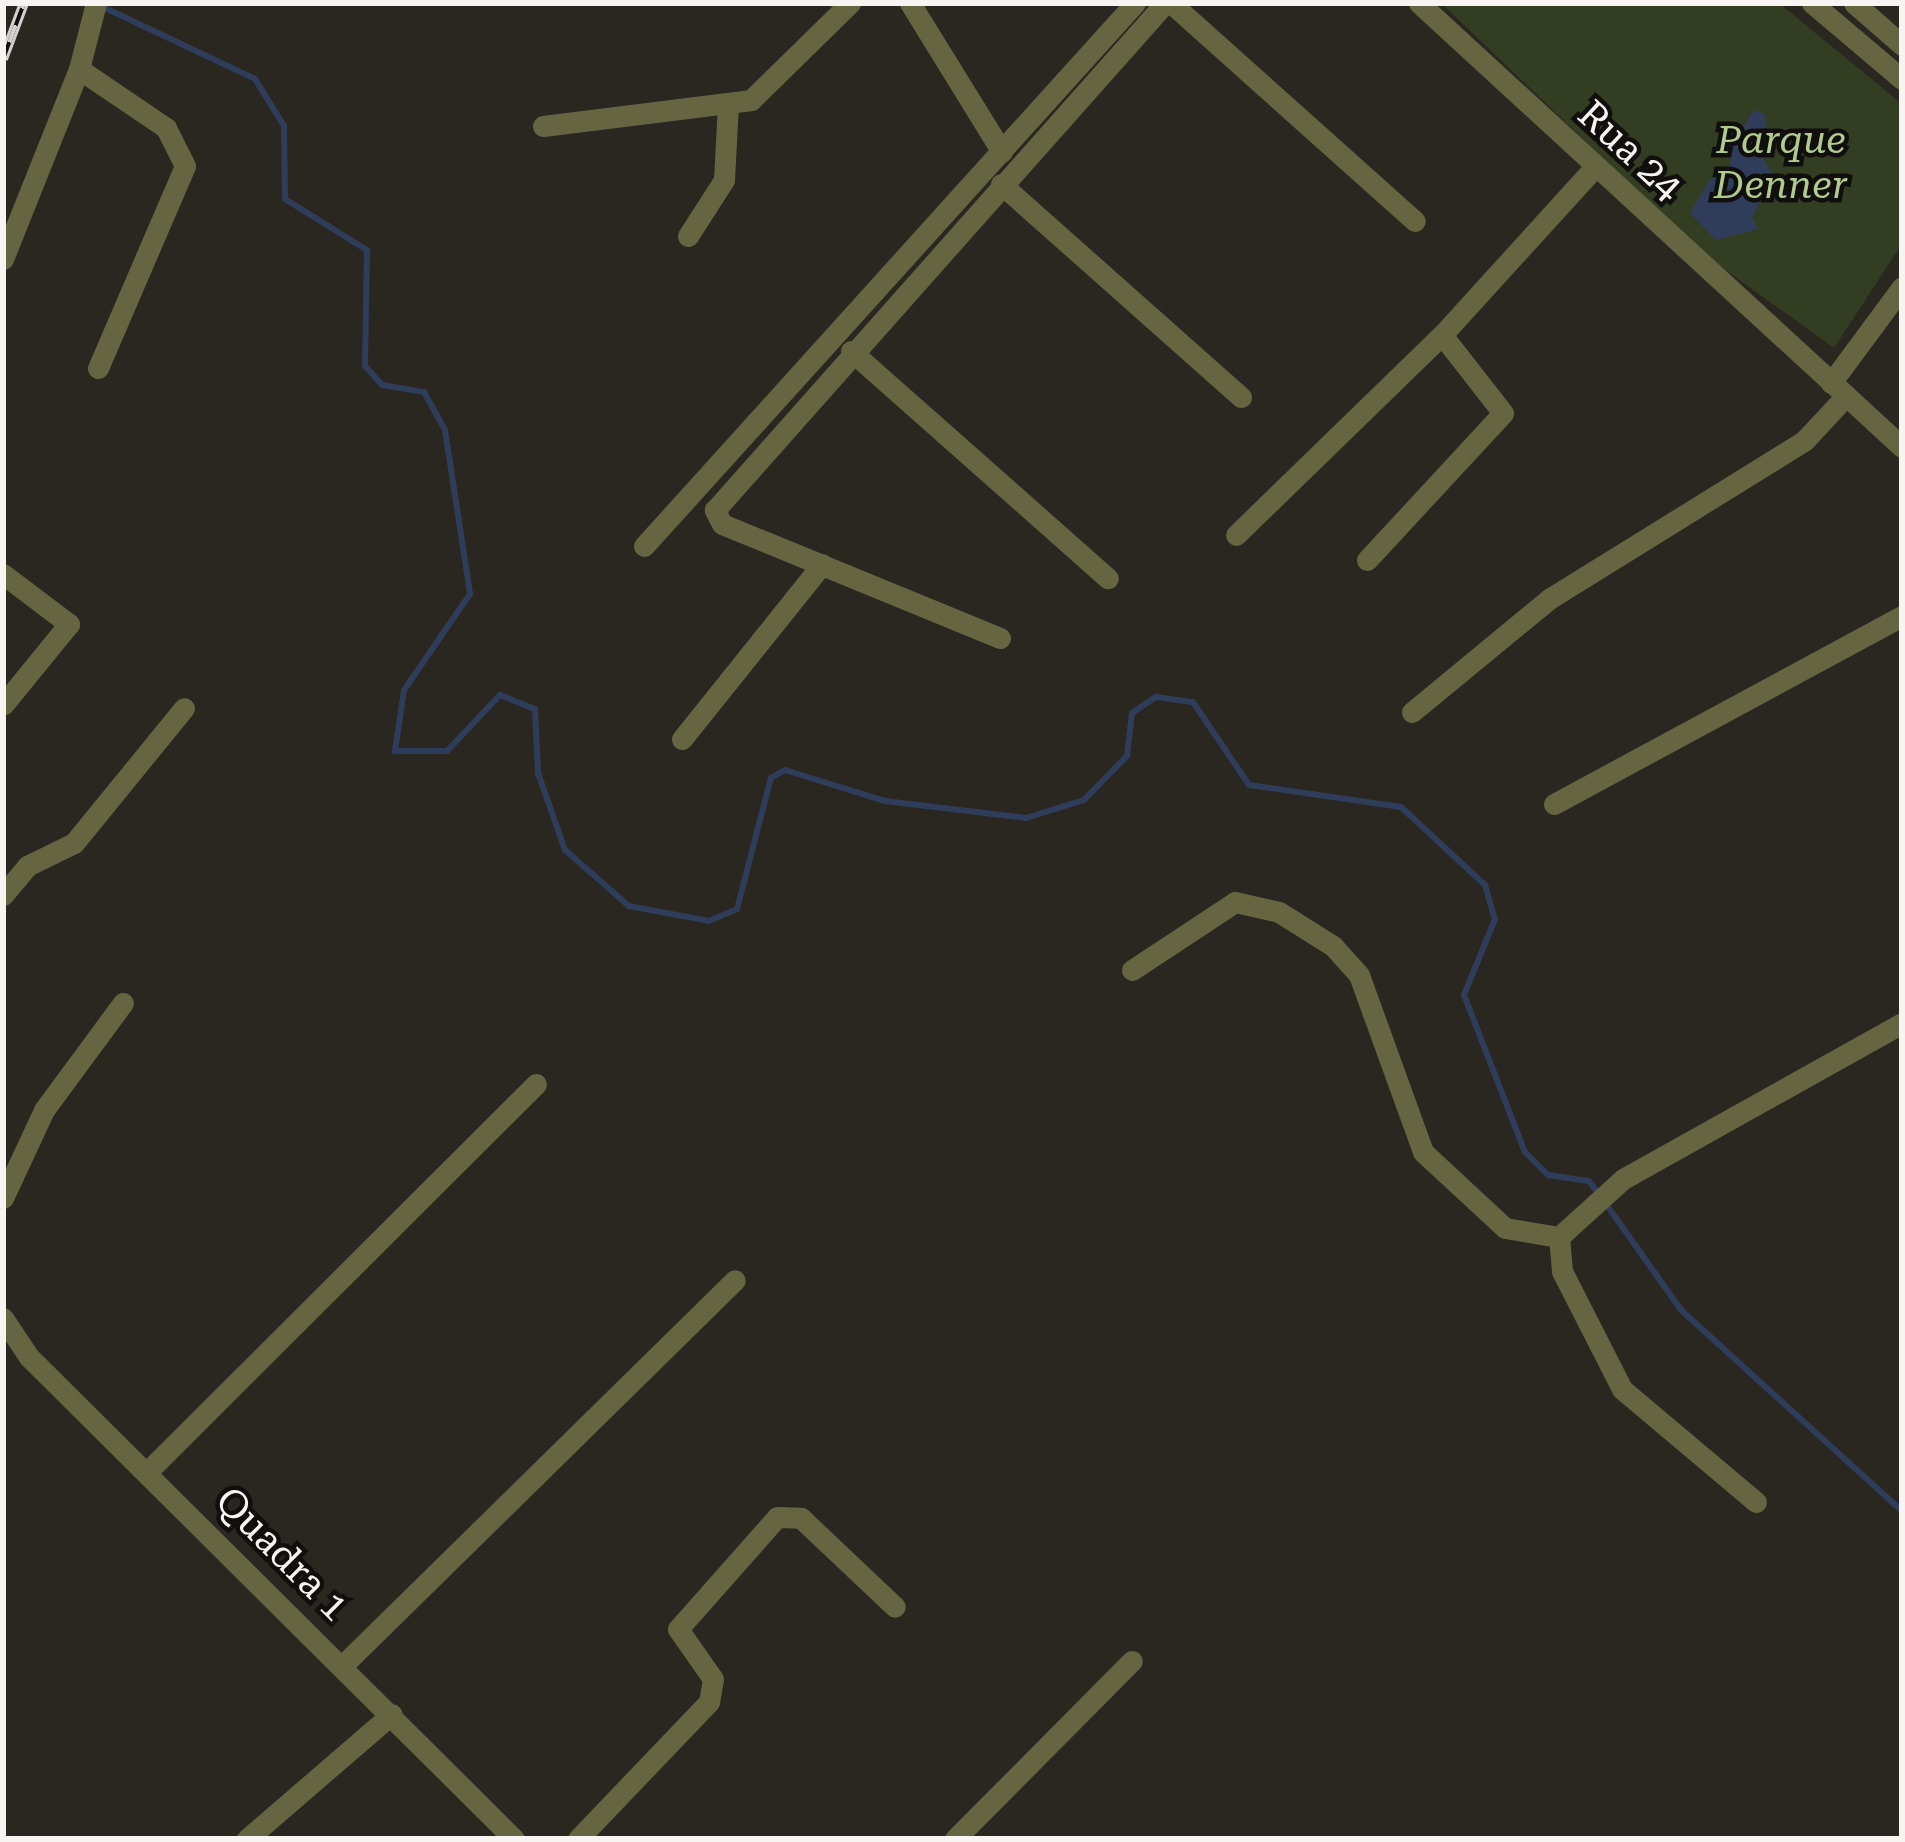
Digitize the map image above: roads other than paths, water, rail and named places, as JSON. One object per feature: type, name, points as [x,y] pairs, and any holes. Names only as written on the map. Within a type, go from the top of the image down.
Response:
[{"type":"street","points":[[543,125],[728,103],[760,94],[850,3]]},
{"type":"street","points":[[910,3],[1002,152]]},
{"type":"street","points":[[644,546],[1135,3]]},
{"type":"street","points":[[1000,638],[722,524],[715,510],[1000,184],[1168,3],[1415,221]]},
{"type":"street","name":"Rua 24","points":[[1419,3],[1902,446]]},
{"type":"street","points":[[1812,3],[1902,79]]},
{"type":"street","points":[[1855,3],[1902,45]]},
{"type":"street","points":[[3,259],[79,69],[93,11]]},
{"type":"street","points":[[79,69],[158,120],[180,144],[184,166],[98,368]]},
{"type":"street","points":[[688,236],[724,180],[728,103]]},
{"type":"street","points":[[1236,535],[1442,335],[1594,167]]},
{"type":"street","points":[[1000,184],[1241,397]]},
{"type":"street","points":[[1412,712],[1549,599],[1804,441],[1902,287]]},
{"type":"street","points":[[1367,560],[1501,420],[1501,402],[1442,335]]},
{"type":"street","points":[[851,351],[1108,578]]},
{"type":"street","points":[[682,739],[822,564]]},
{"type":"street","points":[[3,574],[69,624],[3,705]]},
{"type":"street","points":[[1554,804],[1902,616]]},
{"type":"street","points":[[3,895],[28,866],[74,843],[184,708]]},
{"type":"street","points":[[1132,970],[1235,902],[1260,904],[1297,923],[1359,975],[1423,1152],[1505,1228],[1564,1228],[1610,1189],[1902,1023]]},
{"type":"street","points":[[3,1198],[44,1110],[123,1003]]},
{"type":"street","points":[[148,1471],[536,1084]]},
{"type":"street","points":[[1564,1228],[1562,1271],[1622,1389],[1756,1502]]},
{"type":"street","points":[[343,1665],[735,1280]]},
{"type":"street","name":"Quadra 1","points":[[3,1318],[29,1357],[514,1839]]},
{"type":"street","points":[[578,1839],[709,1702],[713,1679],[678,1629],[777,1517],[801,1518],[895,1607]]},
{"type":"street","points":[[955,1839],[1132,1661]]},
{"type":"street","points":[[247,1839],[392,1714]]},
{"type":"water","points":[[1753,110],[1765,114],[1769,148],[1763,158],[1772,173],[1752,218],[1758,229],[1716,240],[1690,213],[1711,178],[1727,176],[1731,160],[1718,144],[1736,140]]},
{"type":"waterway","points":[[103,7],[255,79],[284,126],[285,199],[367,250],[365,366],[382,385],[424,392],[445,430],[470,594],[404,690],[395,751],[447,751],[500,695],[535,709],[538,773],[565,850],[629,906],[709,921],[737,909],[771,778],[785,770],[885,801],[1026,818],[1084,800],[1127,756],[1132,713],[1156,697],[1193,702],[1249,785],[1401,807],[1485,885],[1495,919],[1464,995],[1525,1152],[1548,1175],[1589,1181],[1598,1193]]},
{"type":"waterway","points":[[1606,1204],[1681,1310],[1902,1511]]},
{"type":"railway","points":[[3,59],[24,3]]},
{"type":"park label","name":"Parque Denner","points":[[1781,164]]}]
